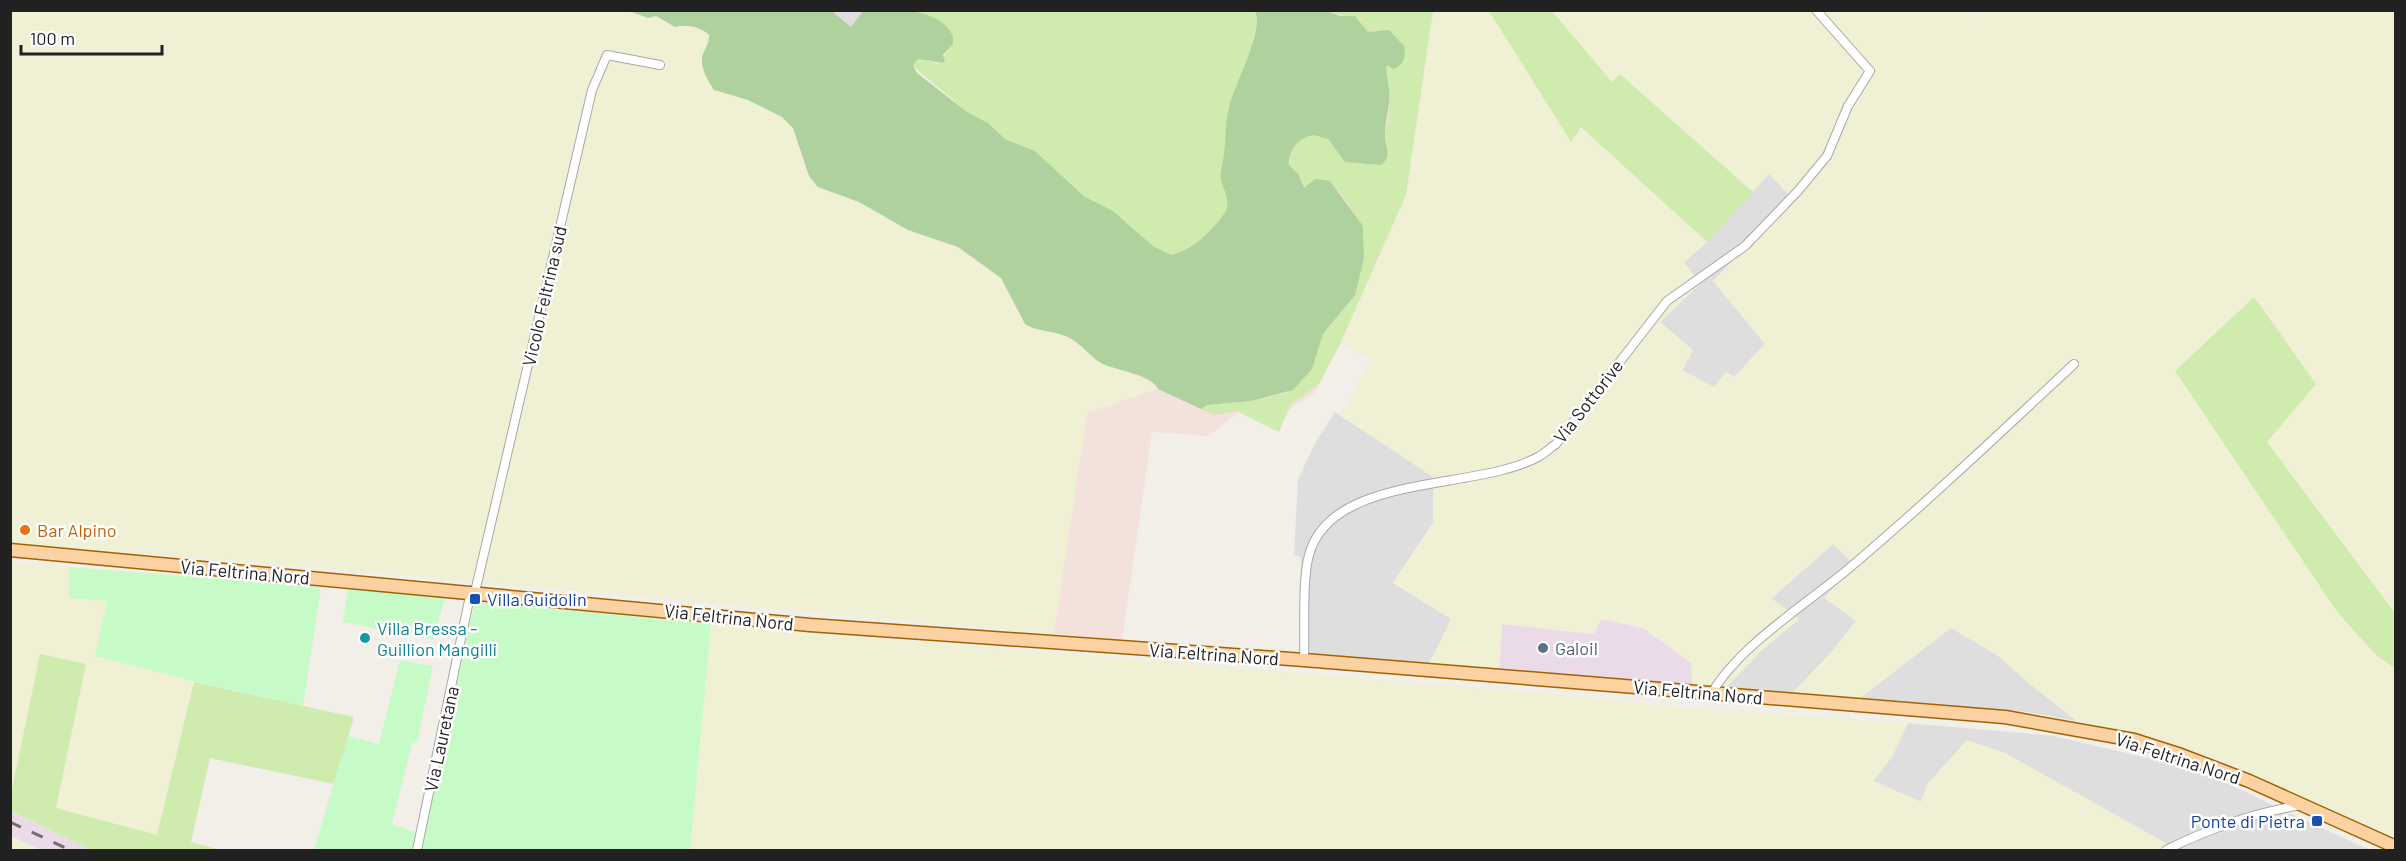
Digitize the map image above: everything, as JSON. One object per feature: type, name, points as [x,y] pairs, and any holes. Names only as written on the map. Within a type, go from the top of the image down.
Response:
[{"type":"main road","name":"Via Feltrina Nord","points":[[10,550],[810,625],[1304,660],[2005,717],[2134,740],[2249,781],[2396,848]]},
{"type":"street","name":"Via Sottorive","points":[[1304,660],[1308,558],[1322,527],[1336,515],[1364,502],[1505,469],[1537,458],[1556,444],[1667,301],[1745,246],[1797,192],[1827,156],[1848,106],[1870,71],[1816,10]]},
{"type":"street","name":"Vicolo Feltrina sud","points":[[473,592],[592,90],[607,55],[660,65]]},
{"type":"street","points":[[1712,693],[1730,669],[1770,632],[1940,490],[2074,364]]},
{"type":"street","name":"Via Lauretana","points":[[417,850],[473,592]]},
{"type":"street","points":[[2166,850],[2198,834],[2246,816],[2301,804]]},
{"type":"shaded area","points":[[832,11],[863,11],[851,27]]},
{"type":"shaded area","points":[[1266,11],[1428,11],[1402,196],[1315,393],[1271,421],[1241,410],[1209,436],[1152,432],[1122,640],[1045,633],[1081,406]]},
{"type":"shaded area","points":[[1769,174],[1794,199],[1713,281],[1765,344],[1734,377],[1714,387],[1682,370],[1660,322],[1700,283],[1684,263]]},
{"type":"shaded area","points":[[1335,412],[1445,485],[1433,488],[1433,523],[1393,583],[1452,619],[1428,666],[1299,655],[1301,557],[1294,555],[1298,479],[1317,440]]},
{"type":"shaded area","points":[[1833,544],[1856,564],[1856,621],[1828,656],[1788,697],[1722,692],[1760,652],[1799,619],[1771,599]]},
{"type":"shaded area","points":[[1600,619],[1643,628],[1691,663],[1693,689],[1499,671],[1502,624],[1593,634]]},
{"type":"shaded area","points":[[1951,628],[1997,655],[2077,721],[2027,712],[1856,701]]},
{"type":"shaded area","points":[[1908,723],[2053,736],[2169,763],[2229,784],[2289,813],[2264,820],[2291,814],[2370,850],[2183,850],[2197,841],[2251,820],[2196,841],[2181,850],[2170,850],[1928,783],[1921,802],[1873,781],[1892,757]]},
{"type":"shaded area","points":[[10,811],[91,850],[40,850],[11,836]]},
{"type":"green space","points":[[629,10],[648,18],[656,16],[668,25],[683,25],[703,30],[709,35],[709,42],[702,56],[714,90],[748,100],[782,117],[793,128],[803,162],[825,190],[859,202],[908,230],[958,247],[1001,278],[1025,325],[1066,337],[1086,347],[1096,358],[1156,384],[1158,389],[1087,413],[1054,634],[315,567],[11,543],[10,11]]},
{"type":"green space","points":[[900,10],[925,14],[946,26],[953,36],[953,44],[943,55],[945,62],[917,60],[913,66],[917,73],[967,112],[988,123],[1005,139],[1035,151],[1085,197],[1113,211],[1153,246],[1171,255],[1187,249],[1207,234],[1227,208],[1227,197],[1220,176],[1227,115],[1256,31],[1255,11],[1327,11],[1340,16],[1355,16],[1368,32],[1389,30],[1404,46],[1405,54],[1402,63],[1393,69],[1387,65],[1386,68],[1389,94],[1385,135],[1387,157],[1381,165],[1345,162],[1328,139],[1314,135],[1299,141],[1290,154],[1289,165],[1299,175],[1304,188],[1315,179],[1330,181],[1363,226],[1364,258],[1355,295],[1323,334],[1312,369],[1293,390],[1251,401],[1207,405],[1201,409],[1158,389],[1141,376],[1103,364],[1065,336],[1025,324],[1001,278],[958,247],[908,230],[859,202],[818,187],[809,176],[793,128],[782,117],[748,100],[714,90],[704,73],[702,64],[709,35],[706,32],[693,27],[675,27],[656,16],[648,18],[629,11],[832,11],[851,27],[863,11]]},
{"type":"green space","points":[[1254,10],[1256,20],[1252,44],[1227,116],[1227,146],[1221,176],[1227,197],[1227,208],[1207,234],[1187,249],[1171,255],[1153,246],[1113,211],[1085,197],[1035,151],[1005,139],[988,123],[967,112],[913,66],[917,60],[924,59],[938,64],[953,44],[936,20],[916,11]]},
{"type":"green space","points":[[1970,10],[1977,18],[1991,10],[2395,11],[2395,613],[2267,442],[2254,297],[2175,371],[2338,613],[2377,656],[2395,668],[2395,841],[2237,766],[2174,744],[2077,721],[1997,655],[1951,628],[1856,701],[1788,697],[1828,656],[1856,621],[1824,598],[1855,565],[1833,544],[1771,598],[1799,619],[1760,652],[1722,692],[1693,689],[1691,663],[1643,628],[1601,619],[1594,634],[1502,624],[1499,671],[1428,666],[1451,619],[1393,583],[1433,523],[1433,488],[1445,484],[1341,416],[1372,359],[1341,343],[1406,195],[1433,11],[1489,11],[1571,142],[1580,127],[1707,242],[1684,263],[1701,283],[1660,322],[1693,350],[1682,371],[1714,387],[1726,372],[1735,377],[1765,344],[1713,281],[1793,199],[1769,174],[1753,192],[1620,74],[1612,83],[1552,11]]},
{"type":"green space","points":[[1327,11],[1433,11],[1406,195],[1341,342],[1319,384],[1290,406],[1279,432],[1237,411],[1215,415],[1201,409],[1207,405],[1251,401],[1287,393],[1312,369],[1323,334],[1351,301],[1364,258],[1363,226],[1339,191],[1315,179],[1304,188],[1299,175],[1289,165],[1290,159],[1295,146],[1300,141],[1305,137],[1317,135],[1329,142],[1345,162],[1381,165],[1389,153],[1384,138],[1389,116],[1389,86],[1385,71],[1387,64],[1375,30],[1368,32],[1362,27],[1360,20]]},
{"type":"green space","points":[[1489,11],[1552,11],[1612,82],[1620,74],[1753,192],[1707,242],[1581,127],[1571,142]]},
{"type":"green space","points":[[2254,297],[2316,384],[2267,442],[2395,613],[2395,668],[2377,656],[2338,613],[2175,371]]},
{"type":"green space","points":[[10,563],[70,567],[69,598],[107,600],[95,656],[194,682],[157,836],[56,808],[86,664],[40,654],[11,794]]},
{"type":"green space","points":[[70,567],[321,587],[303,706],[95,656],[107,601],[69,598]]},
{"type":"green space","points":[[348,587],[446,595],[433,640],[343,622]]},
{"type":"green space","points":[[475,602],[711,624],[690,850],[420,850]]},
{"type":"green space","points":[[711,624],[1561,695],[1691,709],[1908,723],[1892,757],[1873,781],[1921,802],[1928,783],[1967,740],[2005,753],[2173,847],[2170,850],[690,850]]},
{"type":"green space","points":[[40,654],[86,664],[56,808],[157,835],[194,682],[354,717],[334,784],[210,758],[191,842],[221,850],[91,850],[11,811],[11,794]]},
{"type":"green space","points":[[400,660],[433,666],[417,743],[412,743],[392,824],[416,833],[413,850],[314,850],[348,736],[379,744]]},
{"type":"green space","points":[[11,836],[40,850],[11,850]]},
{"type":"railway","points":[[10,822],[70,850]]},
{"type":"place","name":"Bar Alpino","points":[[25,530]]},
{"type":"place","name":"Villa Guidolin","points":[[475,599]]},
{"type":"place","name":"Villa Bressa - Guillion Mangilli","points":[[365,638]]},
{"type":"place","name":"Galoil","points":[[1543,648]]},
{"type":"place","name":"Ponte di Pietra","points":[[2317,821]]}]
